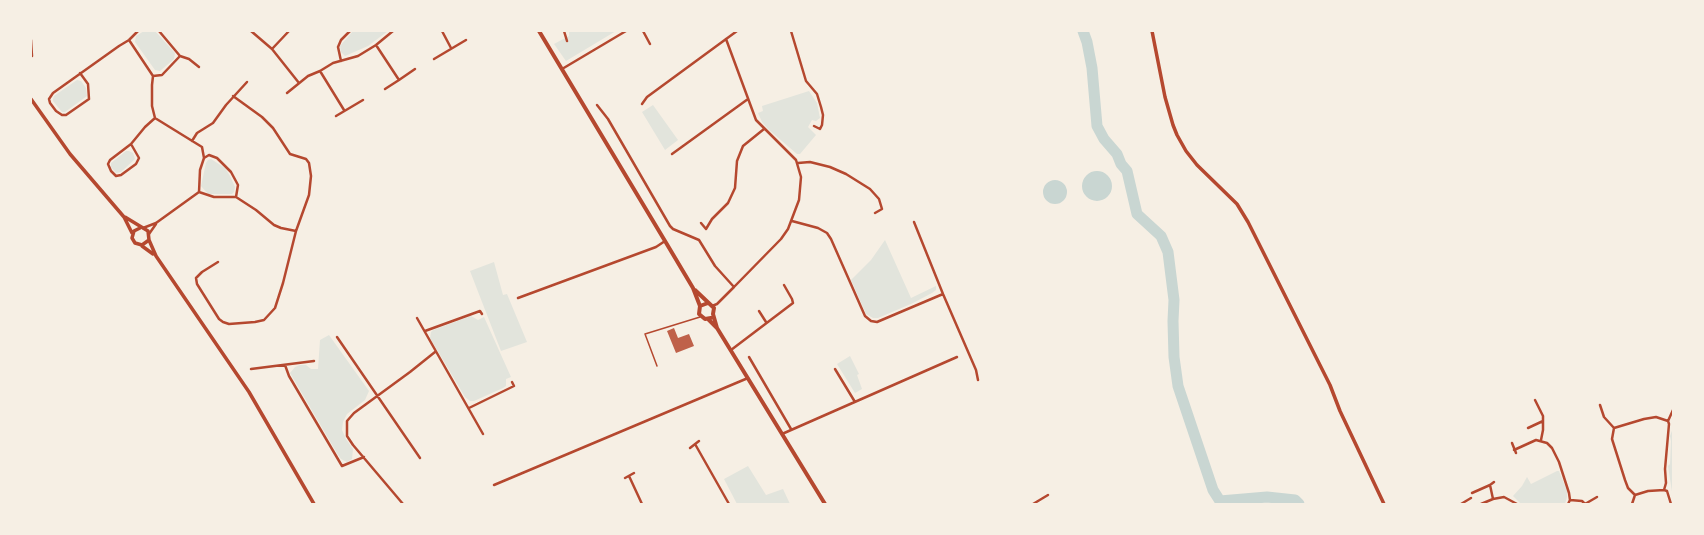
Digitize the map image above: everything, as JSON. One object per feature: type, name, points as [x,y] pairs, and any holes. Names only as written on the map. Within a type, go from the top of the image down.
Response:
[{"type":"main road","points":[[538,31],[666,241],[692,288],[700,306],[699,311],[701,316],[708,319],[717,328],[825,504]]},
{"type":"main road","points":[[692,288],[712,306],[717,328]]},
{"type":"main road","points":[[700,306],[708,303]]},
{"type":"main road","points":[[708,319],[713,314]]},
{"type":"street","points":[[80,73],[88,84],[90,99],[66,115],[62,115],[56,111],[49,99],[52,92],[118,46],[129,40],[138,31]]},
{"type":"street","points":[[159,31],[180,56],[189,58],[199,67]]},
{"type":"street","points":[[252,31],[272,49],[298,83]]},
{"type":"street","points":[[272,49],[289,31]]},
{"type":"street","points":[[342,60],[338,48],[341,40],[350,31]]},
{"type":"street","points":[[287,93],[308,76],[333,63],[358,56],[376,45],[393,31]]},
{"type":"street","points":[[442,31],[451,48]]},
{"type":"street","points":[[564,31],[567,41]]},
{"type":"street","points":[[562,69],[626,31]]},
{"type":"street","points":[[643,31],[650,44]]},
{"type":"street","points":[[642,104],[647,96],[737,31]]},
{"type":"street","points":[[791,31],[806,81],[817,94],[823,115],[820,129],[814,126]]},
{"type":"street","points":[[1152,31],[1165,97],[1177,135],[1186,151],[1197,165],[1237,204],[1248,222],[1330,385],[1340,411],[1384,504]]},
{"type":"street","points":[[712,306],[717,304],[781,239],[792,221],[799,200],[800,177],[798,163],[756,120],[726,39]]},
{"type":"street","points":[[31,40],[32,56]]},
{"type":"street","points":[[129,40],[153,76],[152,106],[155,118],[202,147],[204,158],[200,170],[199,192]]},
{"type":"street","points":[[434,59],[466,40]]},
{"type":"street","points":[[376,45],[398,80]]},
{"type":"street","points":[[153,76],[162,75],[180,56]]},
{"type":"street","points":[[385,89],[415,69]]},
{"type":"street","points":[[320,71],[344,110]]},
{"type":"street","points":[[192,140],[197,133],[213,123],[233,96],[247,82]]},
{"type":"street","points":[[218,262],[202,272],[196,278],[197,284],[219,319],[229,324],[264,320],[275,308],[296,231],[309,195],[312,176],[309,163],[306,159],[290,154],[273,128],[262,117],[233,96]]},
{"type":"street","points":[[31,99],[70,154],[124,217],[132,233],[133,241],[156,256]]},
{"type":"street","points":[[672,154],[748,99]]},
{"type":"street","points":[[336,116],[363,100]]},
{"type":"street","points":[[598,105],[608,119],[670,226],[673,229],[699,240],[715,266],[734,287]]},
{"type":"street","points":[[131,144],[139,158],[136,164],[121,175],[116,176],[111,171],[108,164],[110,160],[131,144],[145,127],[155,118]]},
{"type":"street","points":[[700,223],[706,229],[712,219],[728,203],[735,188],[737,161],[743,146],[764,129]]},
{"type":"street","points":[[204,158],[209,155],[217,158],[231,172],[238,185],[236,197]]},
{"type":"street","points":[[798,163],[810,162],[830,167],[846,174],[870,189],[879,199],[882,209],[875,213]]},
{"type":"street","points":[[199,192],[214,197],[236,197],[256,210],[274,225],[296,231]]},
{"type":"street","points":[[132,233],[136,229],[156,223],[199,192]]},
{"type":"street","points":[[124,217],[149,234]]},
{"type":"street","points":[[792,221],[818,228],[827,233],[865,316],[871,321],[877,322],[943,294]]},
{"type":"street","points":[[914,222],[976,370],[978,380]]},
{"type":"street","points":[[156,223],[149,234],[149,240],[156,256],[170,274],[249,392],[314,504]]},
{"type":"street","points":[[142,246],[149,240]]},
{"type":"street","points":[[518,298],[656,247],[666,241]]},
{"type":"street","points":[[731,350],[793,303],[784,285]]},
{"type":"street","points":[[425,331],[480,311],[482,314]]},
{"type":"street","points":[[759,311],[766,323]]},
{"type":"street","points":[[416,318],[425,331],[435,352],[483,434]]},
{"type":"street","points":[[337,337],[420,458]]},
{"type":"street","points":[[404,504],[347,436],[347,421],[354,413],[435,352]]},
{"type":"street","points":[[749,357],[791,429]]},
{"type":"street","points":[[782,434],[957,357]]},
{"type":"street","points":[[251,369],[314,361]]},
{"type":"street","points":[[285,365],[289,376],[342,466],[364,457]]},
{"type":"street","points":[[835,369],[855,402]]},
{"type":"street","points":[[494,485],[748,378]]},
{"type":"street","points":[[469,408],[514,386],[512,382]]},
{"type":"street","points":[[1535,400],[1543,416],[1544,430],[1541,440]]},
{"type":"street","points":[[1600,405],[1604,417],[1614,428]]},
{"type":"street","points":[[1664,490],[1666,483],[1665,469],[1668,421],[1673,410]]},
{"type":"street","points":[[1614,428],[1644,418],[1656,417],[1668,421]]},
{"type":"street","points":[[1528,428],[1543,421]]},
{"type":"street","points":[[1614,428],[1612,439],[1628,488],[1635,495]]},
{"type":"street","points":[[1514,450],[1536,440],[1541,440],[1552,448],[1556,455],[1569,493],[1570,500],[1568,504]]},
{"type":"street","points":[[690,448],[699,441]]},
{"type":"street","points":[[695,444],[729,504]]},
{"type":"street","points":[[1512,444],[1516,453]]},
{"type":"street","points":[[625,478],[634,473]]},
{"type":"street","points":[[629,476],[642,504]]},
{"type":"street","points":[[1472,493],[1494,482]]},
{"type":"street","points":[[1490,484],[1493,498]]},
{"type":"street","points":[[1635,495],[1648,491],[1664,490]]},
{"type":"street","points":[[1664,490],[1667,492],[1671,504]]},
{"type":"street","points":[[1033,504],[1048,495]]},
{"type":"street","points":[[1632,504],[1635,495]]},
{"type":"street","points":[[1481,504],[1493,498],[1504,497],[1516,504]]},
{"type":"street","points":[[1570,500],[1582,501],[1585,504],[1597,497]]},
{"type":"street","points":[[1461,504],[1471,498]]},
{"type":"lane","points":[[657,366],[645,334],[701,316]]},
{"type":"shaded area","points":[[144,31],[155,31],[175,53],[174,59],[160,71],[155,70],[135,42],[136,36]]},
{"type":"shaded area","points":[[353,31],[388,31],[368,46],[345,56],[341,52],[340,46]]},
{"type":"shaded area","points":[[569,31],[616,31],[566,61],[554,44],[569,36]]},
{"type":"shaded area","points":[[77,80],[81,81],[86,88],[87,96],[65,112],[62,112],[53,101],[54,96]]},
{"type":"shaded area","points":[[809,91],[817,103],[820,118],[816,121],[812,120],[808,127],[816,135],[800,154],[797,154],[768,129],[762,122],[758,113],[763,111],[762,106]]},
{"type":"shaded area","points":[[653,105],[678,140],[665,150],[642,112]]},
{"type":"shaded area","points":[[126,151],[133,153],[135,159],[121,172],[116,173],[111,167],[111,163]]},
{"type":"shaded area","points":[[211,159],[225,168],[230,176],[235,187],[232,194],[208,194],[201,186],[206,163]]},
{"type":"shaded area","points":[[1097,171],[1103,172],[1111,180],[1111,192],[1103,200],[1097,201],[1091,200],[1083,192],[1082,186],[1083,180],[1091,172]]},
{"type":"shaded area","points":[[1055,180],[1063,184],[1067,192],[1063,200],[1055,204],[1047,200],[1043,192],[1047,184]]},
{"type":"shaded area","points":[[885,240],[911,298],[936,286],[936,290],[913,303],[878,318],[873,318],[866,314],[851,280],[871,260]]},
{"type":"shaded area","points":[[494,262],[503,295],[507,294],[527,342],[501,351],[470,271]]},
{"type":"shaded area","points":[[471,316],[478,320],[484,317],[511,377],[506,379],[506,386],[503,388],[474,401],[470,401],[465,397],[430,338],[433,330]]},
{"type":"shaded area","points":[[329,335],[369,391],[365,400],[347,414],[343,422],[342,430],[353,449],[352,459],[347,462],[341,459],[338,455],[290,373],[295,367],[300,365],[306,365],[311,369],[318,369],[320,340]]},
{"type":"shaded area","points":[[850,356],[859,374],[857,375],[862,389],[855,393],[837,364]]},
{"type":"shaded area","points":[[1673,428],[1673,498],[1668,466],[1670,464],[1670,436]]},
{"type":"shaded area","points":[[748,466],[766,495],[783,489],[790,504],[737,504],[724,479]]},
{"type":"shaded area","points":[[1559,471],[1567,491],[1565,504],[1521,504],[1513,496],[1522,486],[1527,477],[1531,484]]},
{"type":"building","points":[[674,328],[678,338],[689,334],[694,346],[676,353],[667,331]]},
{"type":"waterway","points":[[1083,31],[1087,42],[1092,68],[1097,126],[1104,139],[1117,154],[1121,164],[1127,171],[1137,214],[1161,236],[1168,252],[1174,300],[1174,357],[1178,386],[1213,490],[1220,501],[1267,497],[1295,500],[1299,504]]}]
